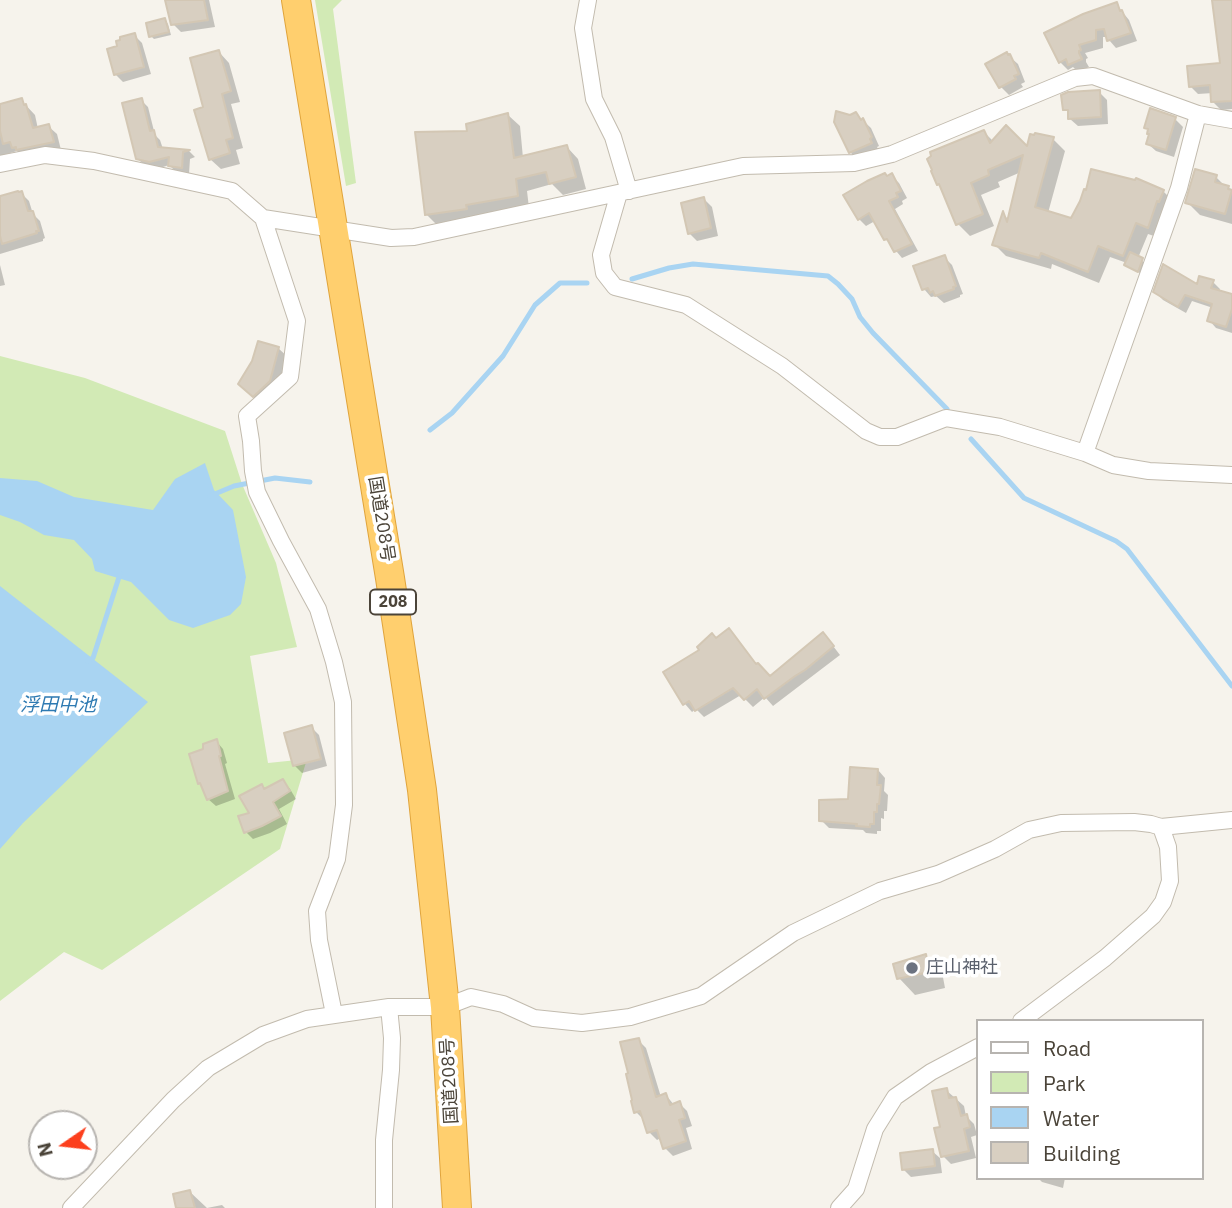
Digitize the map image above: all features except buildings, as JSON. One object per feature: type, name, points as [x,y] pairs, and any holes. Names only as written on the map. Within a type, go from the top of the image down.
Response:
[{"type":"highway","name":"国道208号","points":[[296,0],[422,790],[445,1007],[457,1208]]},
{"type":"street","points":[[588,0],[583,29],[594,99],[613,137],[624,192],[601,255],[604,273],[615,287],[686,305],[782,366],[866,431],[880,437],[897,437],[946,418],[1000,427],[1086,453],[1113,465],[1149,471],[1232,475]]},
{"type":"street","points":[[263,218],[391,238],[414,237],[743,166],[854,163],[892,154],[1075,78],[1093,76],[1198,114],[1232,120]]},
{"type":"street","points":[[1086,453],[1180,188],[1198,114]]},
{"type":"street","points":[[0,164],[45,155],[94,161],[232,191],[263,218],[297,321],[290,377],[247,416],[253,471],[257,492],[318,609],[343,702],[344,805],[337,859],[317,911],[319,940],[334,1014]]},
{"type":"street","points":[[71,1208],[173,1100],[208,1068],[263,1035],[307,1019],[389,1007],[445,1007],[471,997],[503,1004],[534,1018],[582,1023],[630,1017],[701,996],[793,933],[880,891],[938,874],[995,849],[1029,830],[1061,823],[1134,822],[1161,827],[1232,820]]},
{"type":"street","points":[[1024,1019],[1105,958],[1153,916],[1163,902],[1170,881],[1168,847],[1161,827]]},
{"type":"street","points":[[384,1208],[384,1140],[392,1038],[389,1007]]},
{"type":"street","points":[[839,1208],[856,1189],[875,1129],[895,1097],[931,1072],[976,1048]]},
{"type":"green space","points":[[315,0],[342,0],[333,9],[356,183],[346,186]]},
{"type":"green space","points":[[0,356],[85,378],[225,431],[242,484],[276,563],[297,647],[250,656],[268,763],[307,759],[280,849],[102,970],[64,952],[0,1001]]},
{"type":"water","points":[[205,463],[214,490],[233,510],[246,577],[241,604],[230,615],[193,628],[169,620],[131,582],[95,571],[92,559],[74,540],[44,535],[0,515],[0,478],[37,481],[74,497],[153,510],[175,479]]},
{"type":"water","name":"浮田中池","points":[[0,586],[148,702],[23,823],[0,849]]},
{"type":"waterway","points":[[632,279],[693,264],[828,276],[852,299],[860,317],[873,333],[947,409]]},
{"type":"waterway","points":[[430,430],[452,413],[503,356],[535,305],[560,283],[587,283]]},
{"type":"waterway","points":[[971,439],[1024,498],[1116,541],[1127,549],[1232,686]]},
{"type":"waterway","points":[[210,496],[234,486],[275,478],[310,482]]},
{"type":"waterway","points":[[87,661],[93,658],[120,574]]},
{"type":"place","name":"庄山神社","points":[[912,968]]}]
